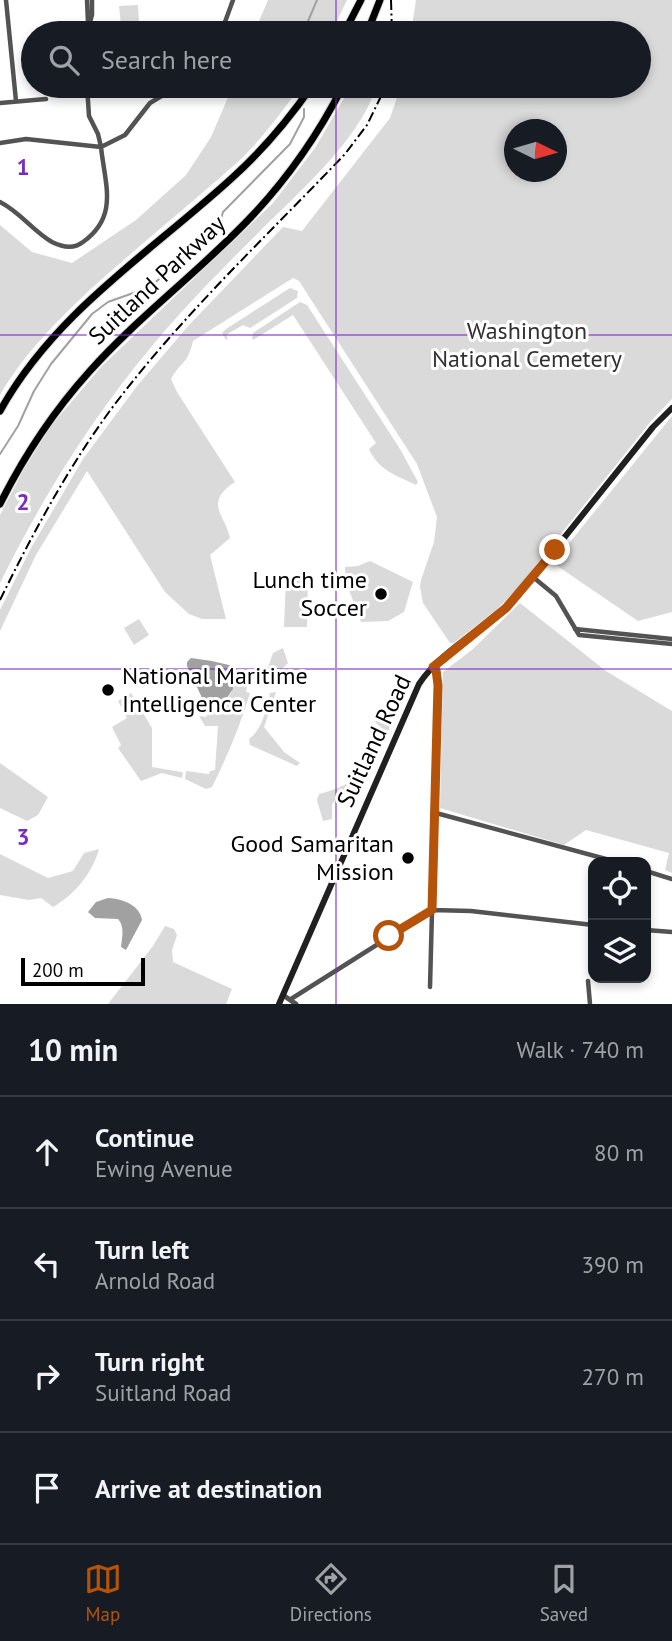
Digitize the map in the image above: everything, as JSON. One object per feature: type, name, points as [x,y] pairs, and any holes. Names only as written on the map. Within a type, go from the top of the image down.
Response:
[{"type":"highway","points":[[350,21],[360,0]]},
{"type":"highway","points":[[372,21],[380,0]]},
{"type":"highway","name":"Suitland Parkway","points":[[0,411],[34,359],[64,324],[233,178],[273,137],[303,98]]},
{"type":"highway","name":"Suitland Parkway","points":[[0,504],[32,446],[73,391],[111,349],[228,240],[267,199],[309,144],[336,98]]},
{"type":"main road","name":"Suitland Road","points":[[279,1004],[419,684],[433,667],[500,614],[672,408]]},
{"type":"street","points":[[6,0],[16,101]]},
{"type":"street","points":[[89,21],[90,0]]},
{"type":"street","points":[[225,21],[233,0]]},
{"type":"street","points":[[0,202],[51,241],[61,245],[77,246],[100,227],[107,206],[101,147],[89,113],[88,98]]},
{"type":"street","points":[[0,143],[26,139],[101,147],[125,135],[150,103],[158,98]]},
{"type":"street","points":[[0,103],[46,99]]},
{"type":"street","points":[[533,577],[556,596],[579,635],[672,641]]},
{"type":"street","points":[[430,987],[438,685],[433,667]]},
{"type":"street","points":[[436,813],[599,857]]},
{"type":"street","points":[[651,873],[672,879]]},
{"type":"street","points":[[283,995],[293,1001],[432,910],[471,911],[588,924]]},
{"type":"street","points":[[651,931],[672,933]]},
{"type":"street","points":[[588,983],[590,1004]]},
{"type":"green space","points":[[268,0],[347,0],[337,21],[259,21]]},
{"type":"green space","name":"Washington National Cemetery","points":[[416,0],[672,0],[672,399],[652,420],[517,589],[496,610],[454,643],[450,643],[423,603],[421,580],[434,542],[437,517],[417,464],[299,281],[293,278],[193,341],[186,358],[171,379],[235,482],[225,489],[218,503],[230,538],[210,555],[226,619],[202,619],[189,614],[165,592],[87,471],[36,555],[0,631],[0,610],[31,548],[83,459],[137,386],[189,325],[283,227],[302,231],[390,118],[397,98],[651,98],[651,21],[413,21]]},
{"type":"green space","points":[[138,5],[139,21],[121,21],[119,6]]},
{"type":"green space","points":[[228,98],[292,98],[240,160],[94,286],[55,324],[20,365],[0,395],[0,225],[32,252],[72,263],[136,220],[186,175],[211,137]]},
{"type":"green space","points":[[344,98],[371,98],[357,126],[326,165],[164,331],[108,402],[33,520],[0,583],[0,515],[51,426],[101,367],[273,203],[315,148]]},
{"type":"green space","points":[[290,288],[298,291],[297,298],[250,328],[243,325],[226,335],[226,340],[222,333],[226,329]]},
{"type":"green space","points":[[300,302],[307,305],[400,449],[418,482],[416,485],[389,472],[373,456],[369,449],[376,443],[293,315],[253,340],[253,333]]},
{"type":"green space","points":[[672,416],[672,612],[638,621],[553,563]]},
{"type":"green space","name":"Lunch time Soccer","points":[[370,561],[413,582],[404,612],[388,621],[361,622],[346,582],[345,567]]},
{"type":"green space","points":[[286,578],[308,578],[307,627],[284,627]]},
{"type":"green space","points":[[520,603],[606,671],[672,711],[672,873],[665,870],[669,853],[586,830],[564,845],[440,808],[443,672],[473,649]]},
{"type":"green space","points":[[139,619],[149,635],[134,645],[124,628]]},
{"type":"green space","points":[[283,648],[288,663],[279,672],[267,671],[273,653]]},
{"type":"green space","points":[[244,675],[249,676],[246,692],[250,693],[246,705],[218,776],[212,787],[206,789],[185,779],[186,771],[209,774],[215,770],[218,726],[205,726],[199,716],[206,717],[223,702],[230,695],[235,682],[240,681]]},
{"type":"green space","points":[[276,692],[264,727],[284,752],[300,763],[297,766],[250,745],[249,739],[261,724],[270,693]]},
{"type":"green space","points":[[131,693],[152,728],[152,767],[181,772],[182,778],[162,773],[141,781],[118,748],[121,745],[112,727],[127,718],[118,701]]},
{"type":"green space","points":[[382,716],[388,717],[392,722],[369,775],[345,791],[332,804],[332,819],[323,821],[317,800],[319,794],[340,787],[354,778],[363,764],[369,742],[375,743],[384,730],[375,722]]},
{"type":"green space","points":[[0,763],[48,797],[38,815],[27,821],[0,808]]},
{"type":"green space","points":[[99,849],[92,867],[81,883],[53,907],[41,898],[29,900],[0,895],[0,854],[48,878],[73,871],[84,853]]},
{"type":"green space","points":[[165,926],[174,929],[177,935],[172,950],[173,962],[232,989],[226,1004],[108,1004],[153,946]]},
{"type":"shaded area","points":[[191,658],[233,666],[233,689],[222,705],[211,707],[205,704],[187,666]]},
{"type":"shaded area","points":[[108,898],[130,904],[141,915],[142,920],[126,950],[121,947],[122,929],[118,919],[95,918],[88,912],[96,902]]},
{"type":"waterway","points":[[308,21],[317,0]]},
{"type":"waterway","points":[[0,454],[51,364],[92,314],[108,302],[150,287],[190,252],[217,233],[223,212],[290,144],[304,117],[304,109]]},
{"type":"railway","points":[[391,0],[392,21]]},
{"type":"railway","points":[[0,600],[50,504],[109,412],[193,312],[345,154],[367,125],[380,98]]},
{"type":"place","name":"Lunch time Soccer","points":[[381,594]]},
{"type":"place","name":"National Maritime Intelligence Center","points":[[108,690]]},
{"type":"place","name":"Good Samaritan Mission","points":[[408,858]]},
{"type":"route","points":[[389,936],[432,910],[438,685],[433,667],[506,608],[555,550]]}]
